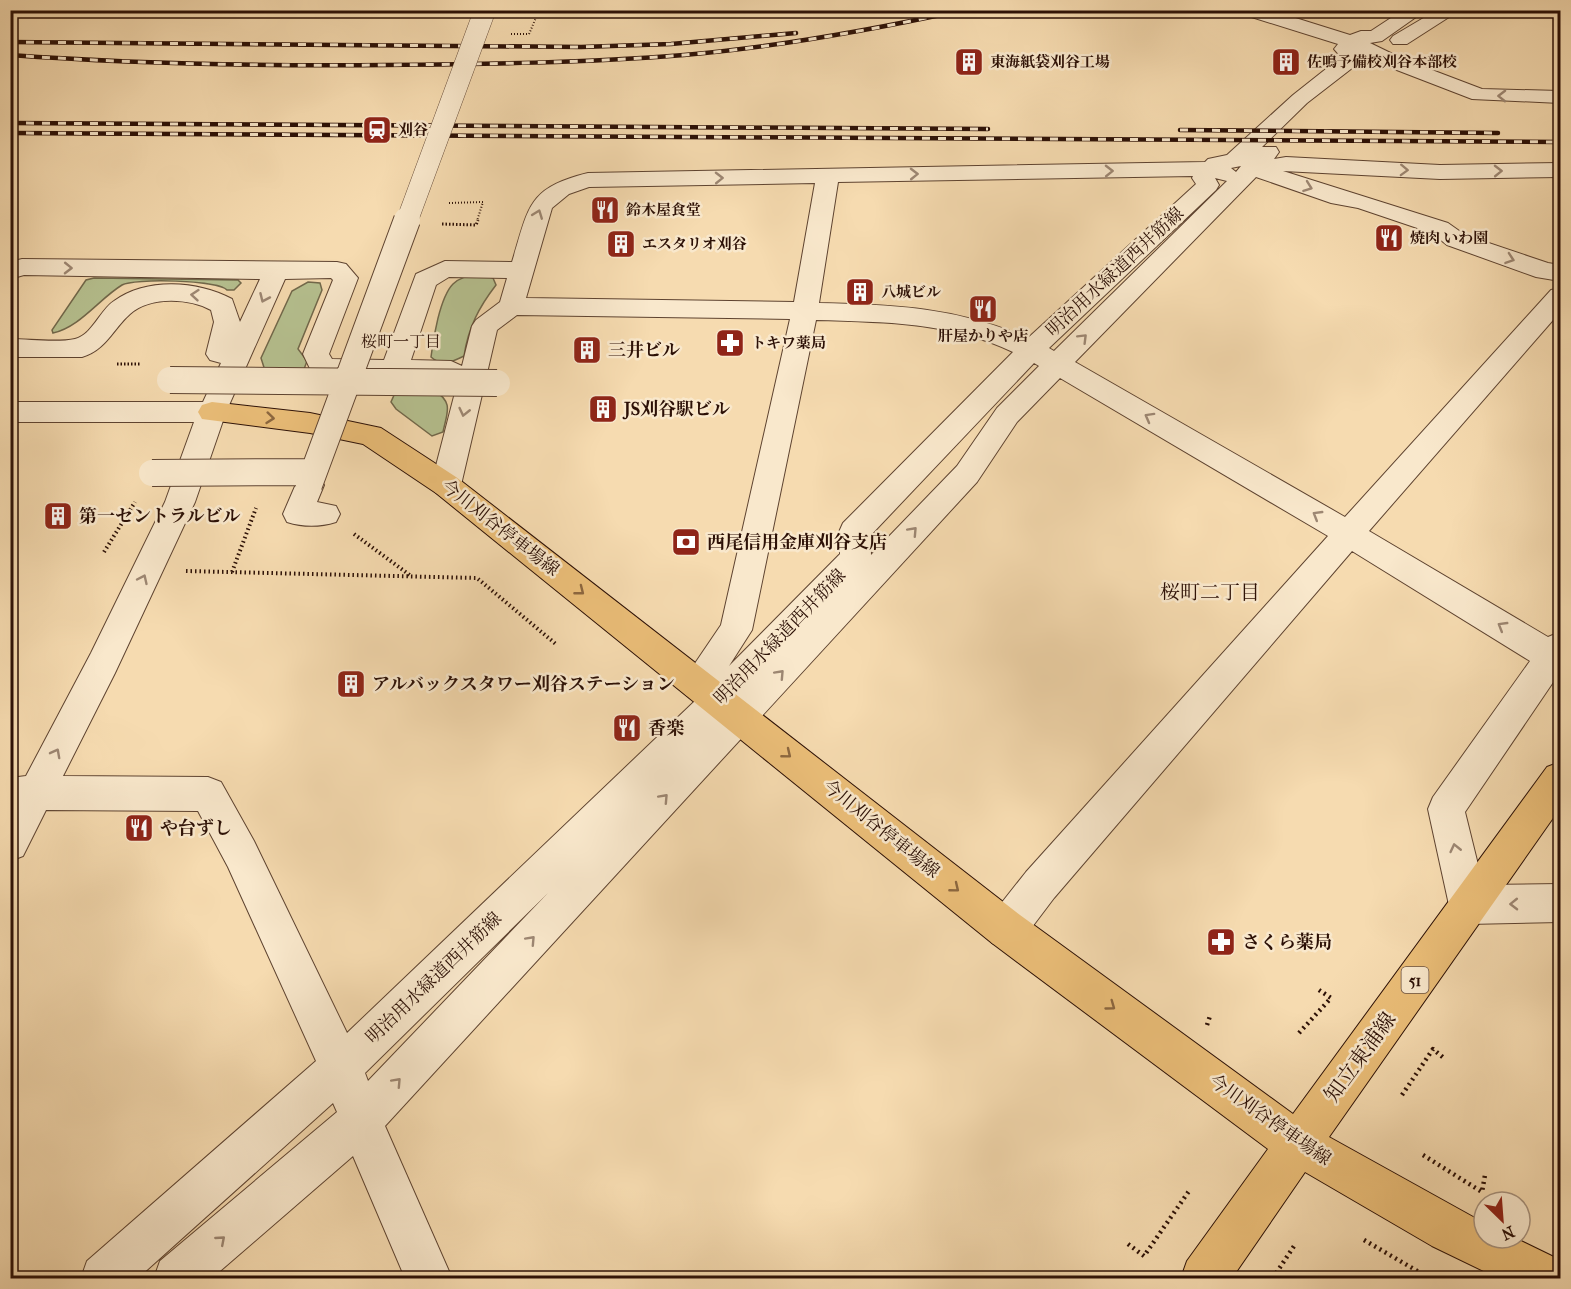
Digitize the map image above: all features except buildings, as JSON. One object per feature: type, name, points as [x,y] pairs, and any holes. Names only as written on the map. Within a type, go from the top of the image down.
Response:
[{"type":"main road","name":"今川刈谷停車場線","points":[[212,412],[310,423],[371,435],[446,485],[1006,928],[1298,1144],[1448,1230],[1547,1278]]},
{"type":"main road","name":"知立東浦線","points":[[1204,1278],[1560,779]]},
{"type":"street","points":[[325,514],[298,514],[485,10]]},
{"type":"street","points":[[1249,10],[1365,48],[1479,95],[1560,97]]},
{"type":"street","points":[[1365,48],[1361,37],[1376,37],[1417,10]]},
{"type":"street","points":[[1210,169],[1216,164],[1234,161],[1300,99],[1353,58],[1344,49],[1365,48],[1451,10]]},
{"type":"street","points":[[177,1278],[360,1121],[719,701],[967,474],[1043,358],[1247,173],[1365,48]]},
{"type":"street","points":[[1247,173],[1286,164],[1440,172],[1560,170]]},
{"type":"street","points":[[446,485],[486,377],[486,326],[511,306],[540,208],[548,196],[566,186],[588,180],[1210,169],[1247,173],[1362,202],[1440,228],[1456,240],[1545,271],[1560,273]]},
{"type":"street","name":"明治用水緑道西井筋線","points":[[104,1278],[341,1068],[719,701],[856,558],[854,532],[1043,358],[1208,185],[1203,177],[1210,169]]},
{"type":"street","points":[[719,701],[805,311],[828,176]]},
{"type":"street","points":[[10,271],[22,267],[337,270],[346,278],[316,354],[323,368],[394,369],[486,377]]},
{"type":"street","points":[[394,369],[425,279],[445,269],[520,270]]},
{"type":"street","points":[[10,843],[22,793],[103,663],[180,502],[212,412],[276,271]]},
{"type":"street","points":[[10,348],[82,348],[96,338],[122,307],[149,294],[173,293],[206,296],[223,305],[226,322],[219,354],[239,355]]},
{"type":"street","points":[[1006,928],[1040,885],[1560,296]]},
{"type":"street","points":[[511,306],[805,311],[899,315],[947,320],[994,335],[1043,358],[1245,471],[1348,534],[1556,651],[1446,809],[1468,905],[1560,903]]},
{"type":"street","points":[[170,380],[346,383],[486,377]]},
{"type":"street","points":[[10,412],[212,412]]},
{"type":"street","points":[[152,473],[313,472]]},
{"type":"street","points":[[22,793],[208,794],[242,854],[341,1068],[360,1121],[429,1278]]},
{"type":"path","points":[[510,26],[508,34],[529,34],[538,13]]},
{"type":"path","points":[[437,224],[476,225],[483,202]]},
{"type":"path","points":[[112,364],[177,363],[170,380]]},
{"type":"path","points":[[104,552],[152,473]]},
{"type":"path","points":[[325,514],[412,576]]},
{"type":"path","points":[[179,571],[477,578],[557,645]]},
{"type":"path","points":[[1299,1033],[1331,998],[1320,990]]},
{"type":"path","points":[[1402,1095],[1433,1049],[1445,1059]]},
{"type":"path","points":[[1423,1155],[1482,1192],[1485,1175]]},
{"type":"path","points":[[1128,1244],[1144,1256],[1189,1191]]},
{"type":"path","points":[[1364,1240],[1419,1272]]},
{"type":"path","points":[[1273,1278],[1296,1244]]},
{"type":"green space","points":[[479,274],[493,278],[496,285],[475,318],[464,356],[443,363],[439,362],[431,357],[435,329],[444,298],[453,284],[465,277]]},
{"type":"green space","points":[[94,278],[238,280],[241,283],[234,290],[227,290],[193,282],[129,283],[122,285],[72,325],[53,333],[52,330],[86,280]]},
{"type":"green space","points":[[308,282],[320,283],[322,290],[298,349],[307,361],[303,372],[267,377],[261,358],[292,291]]},
{"type":"green space","points":[[434,390],[444,399],[448,408],[443,432],[432,436],[396,409],[391,402],[395,393]]},
{"type":"railway","points":[[10,55],[198,64],[291,65],[535,63],[610,60],[719,52],[789,43],[964,10]]},
{"type":"railway","points":[[10,42],[581,47],[671,44],[796,33]]},
{"type":"railway","points":[[10,123],[988,129]]},
{"type":"railway","points":[[1180,130],[1498,133]]},
{"type":"railway","points":[[10,133],[1560,142]]},
{"type":"place","name":"東海紙袋刈谷工場","points":[[969,62]]},
{"type":"place","name":"佐鳴予備校刈谷本部校","points":[[1286,62]]},
{"type":"place","name":"刈谷","points":[[377,130]]},
{"type":"place","name":"鈴木屋食堂","points":[[605,210]]},
{"type":"place","name":"焼肉 いわ園","points":[[1389,238]]},
{"type":"place","name":"エスタリオ刈谷","points":[[621,244]]},
{"type":"place","name":"八城ビル","points":[[860,292]]},
{"type":"place","name":"肝屋かりや店","points":[[983,309]]},
{"type":"place","name":"トキワ薬局","points":[[730,343]]},
{"type":"place","name":"三井ビル","points":[[587,350]]},
{"type":"place","name":"JS刈谷駅ビル","points":[[603,409]]},
{"type":"place","name":"第一セントラルビル","points":[[58,516]]},
{"type":"place","name":"西尾信用金庫刈谷支店","points":[[686,542]]},
{"type":"place","name":"アルバックスタワー刈谷ステーション","points":[[351,684]]},
{"type":"place","name":"香楽","points":[[627,728]]},
{"type":"place","name":"や台ずし","points":[[139,828]]},
{"type":"place","name":"さくら薬局","points":[[1221,942]]},
{"type":"district","name":"桜町一丁目","points":[[401,341]]},
{"type":"district","name":"桜町二丁目","points":[[1210,592]]}]
